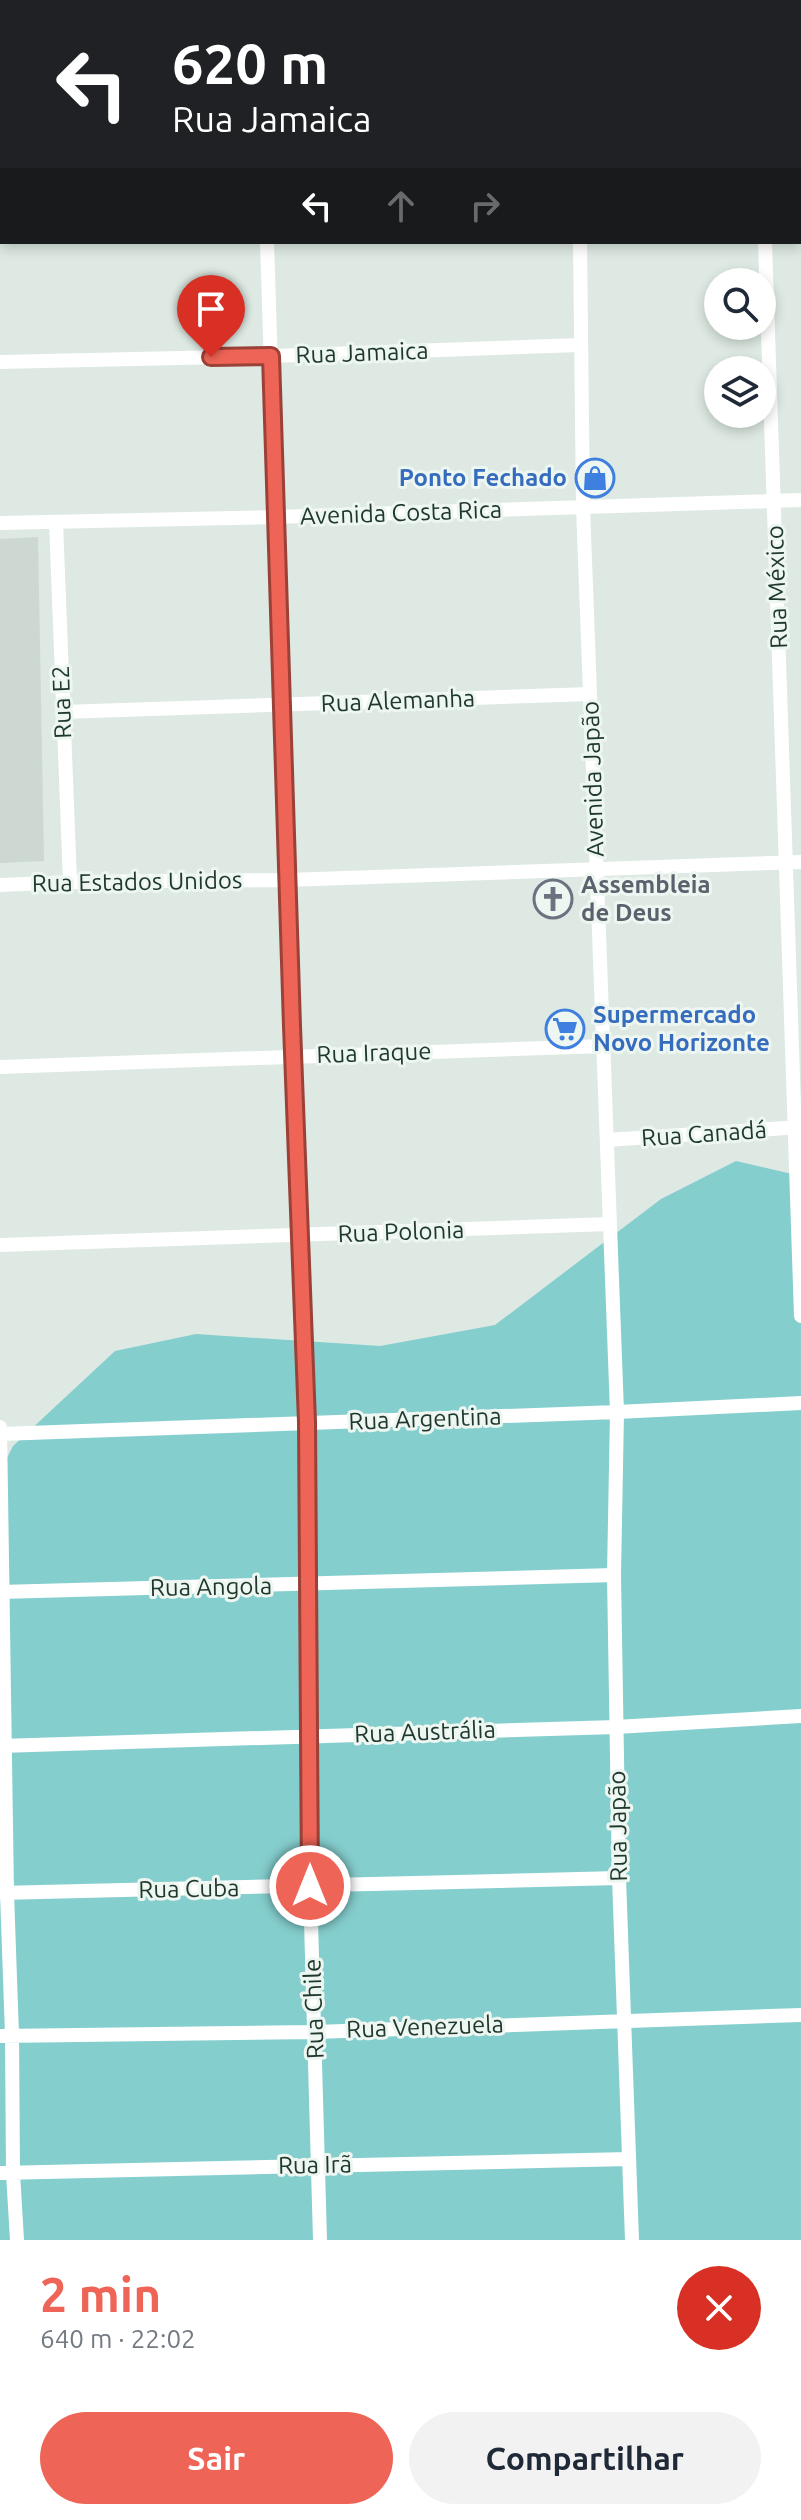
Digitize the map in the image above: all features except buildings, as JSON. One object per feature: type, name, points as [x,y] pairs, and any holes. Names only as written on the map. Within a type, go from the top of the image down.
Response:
[{"type":"street","name":"Rua Chile","points":[[267,244],[307,1422],[310,1886],[320,2240]]},
{"type":"street","name":"Avenida Japão","points":[[580,244],[583,507],[617,1412]]},
{"type":"street","name":"Rua México","points":[[765,244],[774,500],[794,862],[801,1316]]},
{"type":"street","name":"Rua Jamaica","points":[[0,362],[580,345]]},
{"type":"street","name":"Avenida Costa Rica","points":[[0,523],[801,500]]},
{"type":"street","name":"Rua E2","points":[[56,522],[70,882]]},
{"type":"street","name":"Rua Alemanha","points":[[62,712],[590,694]]},
{"type":"street","name":"Rua Estados Unidos","points":[[0,885],[287,880],[794,862]]},
{"type":"street","name":"Rua Iraque","points":[[0,1067],[604,1046]]},
{"type":"street","name":"Rua Canadá","points":[[607,1140],[798,1127]]},
{"type":"street","name":"Rua Polonia","points":[[0,1245],[610,1224]]},
{"type":"street","name":"Rua Argentina","points":[[0,1434],[801,1403]]},
{"type":"street","name":"Rua Japão","points":[[617,1412],[614,1575],[616,1727],[632,2240]]},
{"type":"street","points":[[0,1427],[7,2173],[17,2240]]},
{"type":"street","name":"Rua Angola","points":[[2,1592],[614,1575]]},
{"type":"street","name":"Rua Austrália","points":[[2,1746],[616,1727],[801,1716]]},
{"type":"street","name":"Rua Cuba","points":[[4,1893],[619,1878]]},
{"type":"street","name":"Rua Venezuela","points":[[6,2036],[315,2032],[801,2015]]},
{"type":"street","name":"Rua Irã","points":[[7,2173],[629,2159]]},
{"type":"shaded area","points":[[38,537],[44,861],[0,863],[0,539]]},
{"type":"water","points":[[736,1161],[801,1176],[801,2240],[0,2240],[0,1472],[13,1446],[115,1351],[196,1334],[380,1346],[495,1325],[661,1199]]},
{"type":"place","name":"Ponto Fechado","points":[[595,478]]},
{"type":"place","name":"Assembleia de Deus","points":[[553,899]]},
{"type":"place","name":"Supermercado Novo Horizonte","points":[[565,1029]]},
{"type":"route","points":[[211,357],[271,356],[307,1422],[310,1886]]}]
